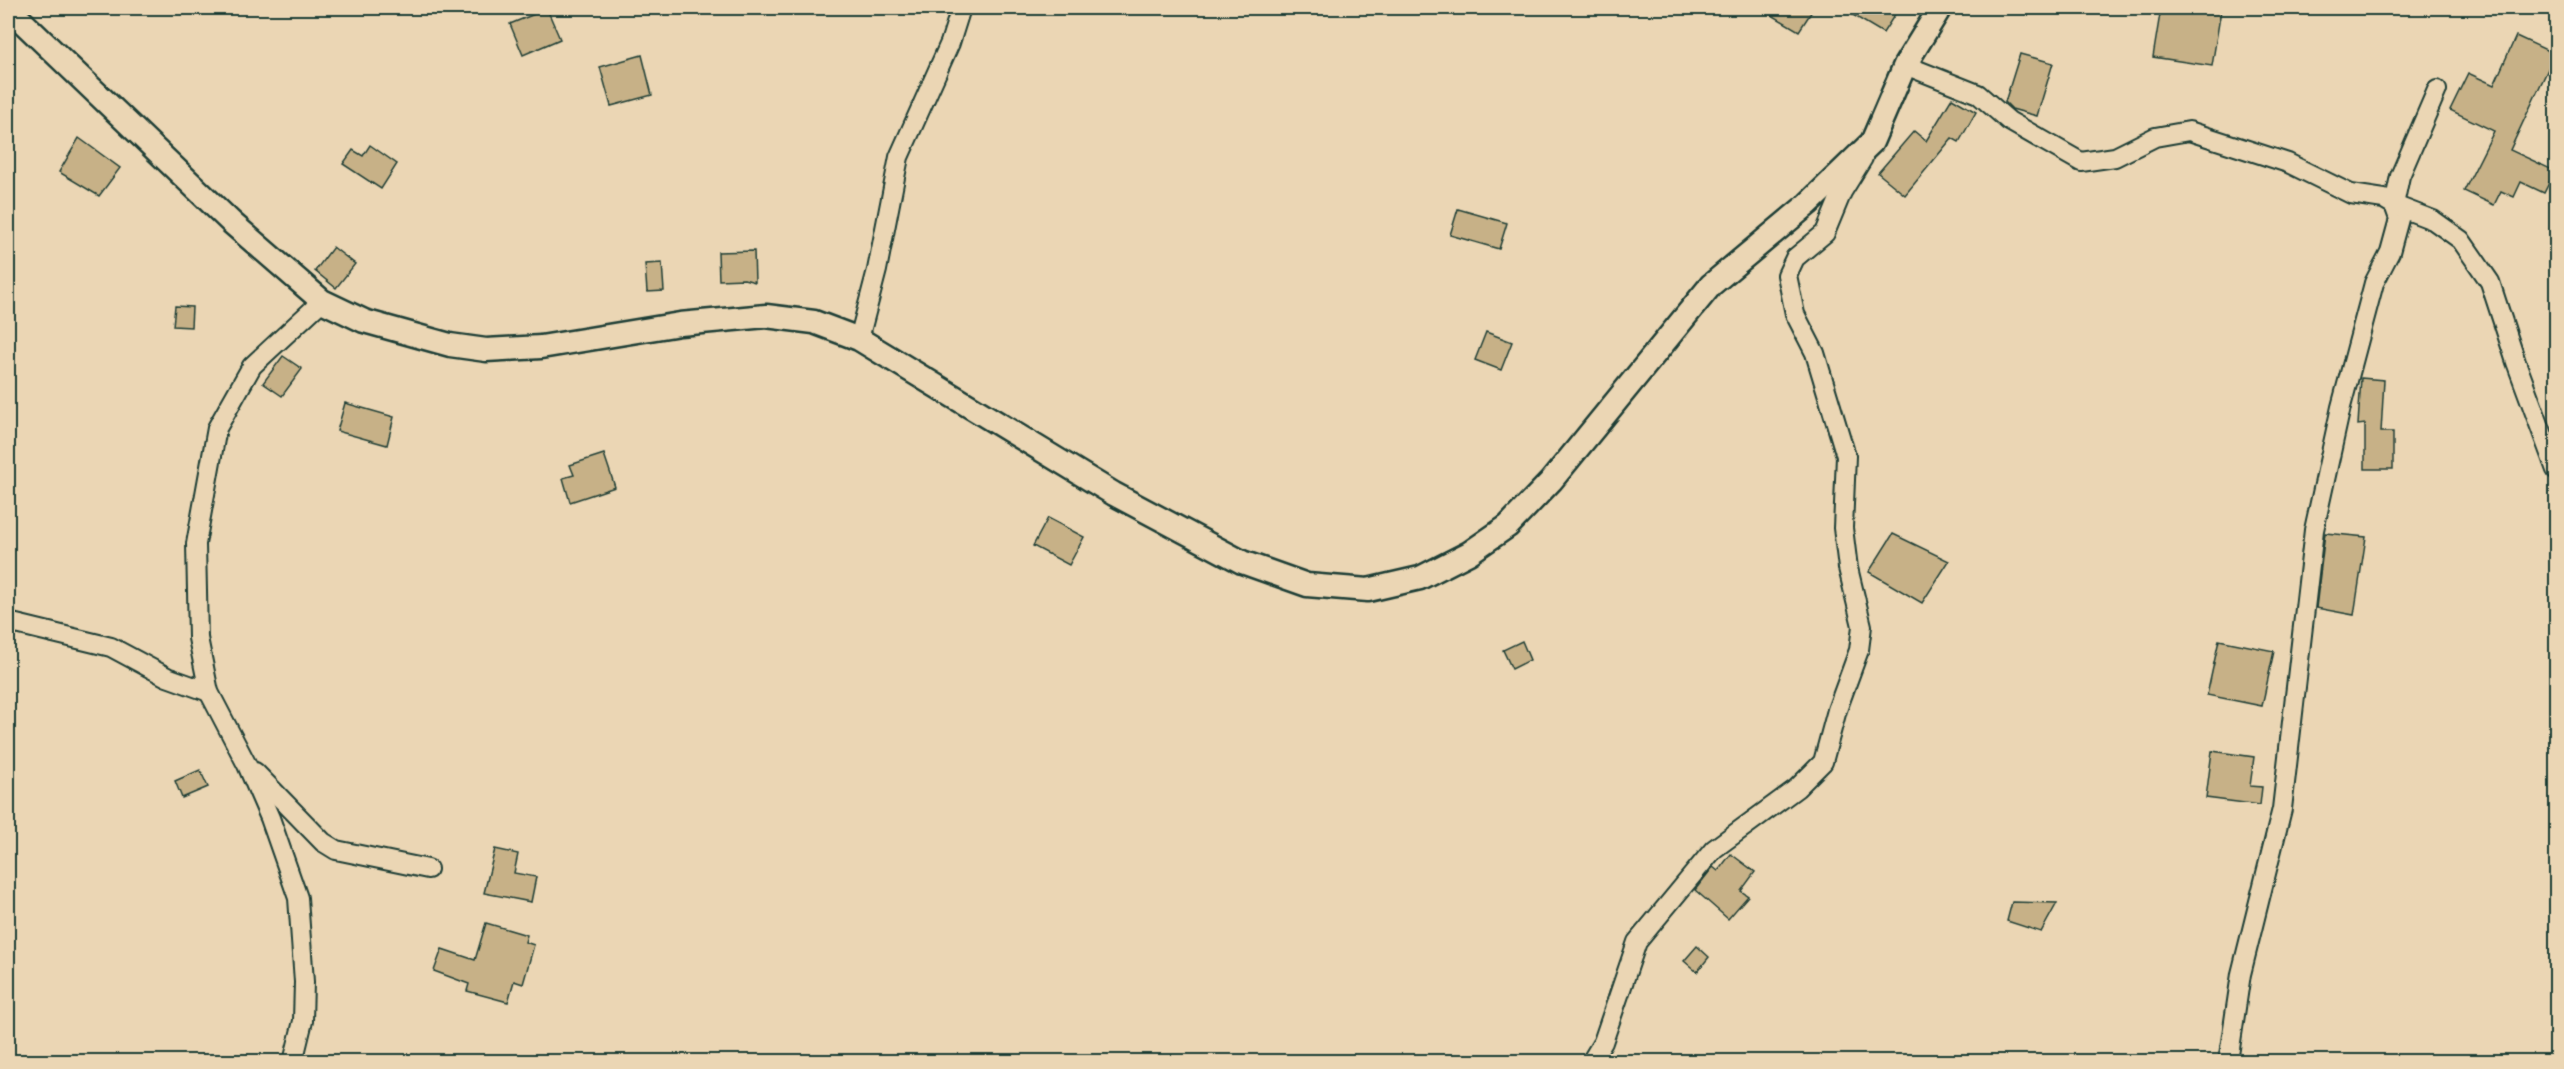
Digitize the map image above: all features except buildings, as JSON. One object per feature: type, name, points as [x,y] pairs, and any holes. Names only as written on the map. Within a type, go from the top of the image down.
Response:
[{"type":"street","points":[[8,8],[232,224],[322,301],[364,321],[450,345],[486,350],[541,348],[680,324],[766,316],[814,321],[859,339],[1114,494],[1242,562],[1307,585],[1368,590],[1420,578],[1469,553],[1508,526],[1551,481],[1711,285],[1808,204],[1872,142]]},
{"type":"street","points":[[859,339],[877,270],[899,157],[950,43],[961,8]]},
{"type":"street","points":[[1591,1062],[1603,1042],[1637,942],[1714,849],[1797,788],[1823,762],[1838,710],[1860,650],[1862,626],[1848,568],[1843,528],[1846,456],[1815,353],[1795,314],[1787,275],[1796,258],[1825,232],[1842,192],[1872,142],[1905,65],[1940,8]]},
{"type":"street","points":[[1905,65],[1978,94],[2009,121],[2081,162],[2115,157],[2155,137],[2190,131],[2288,163],[2351,194],[2384,199],[2433,220],[2461,240],[2490,282],[2516,362],[2556,470]]},
{"type":"street","points":[[2228,1062],[2241,974],[2282,809],[2314,530],[2341,407],[2374,283],[2390,252],[2399,219],[2394,205],[2400,176],[2437,90]]},
{"type":"street","points":[[293,1062],[303,1021],[304,982],[298,898],[270,818],[247,765],[209,692],[198,638],[196,544],[217,428],[252,366],[322,301]]},
{"type":"street","points":[[8,622],[111,647],[167,677],[209,692]]},
{"type":"street","points":[[247,765],[323,842],[336,850],[428,869]]}]
